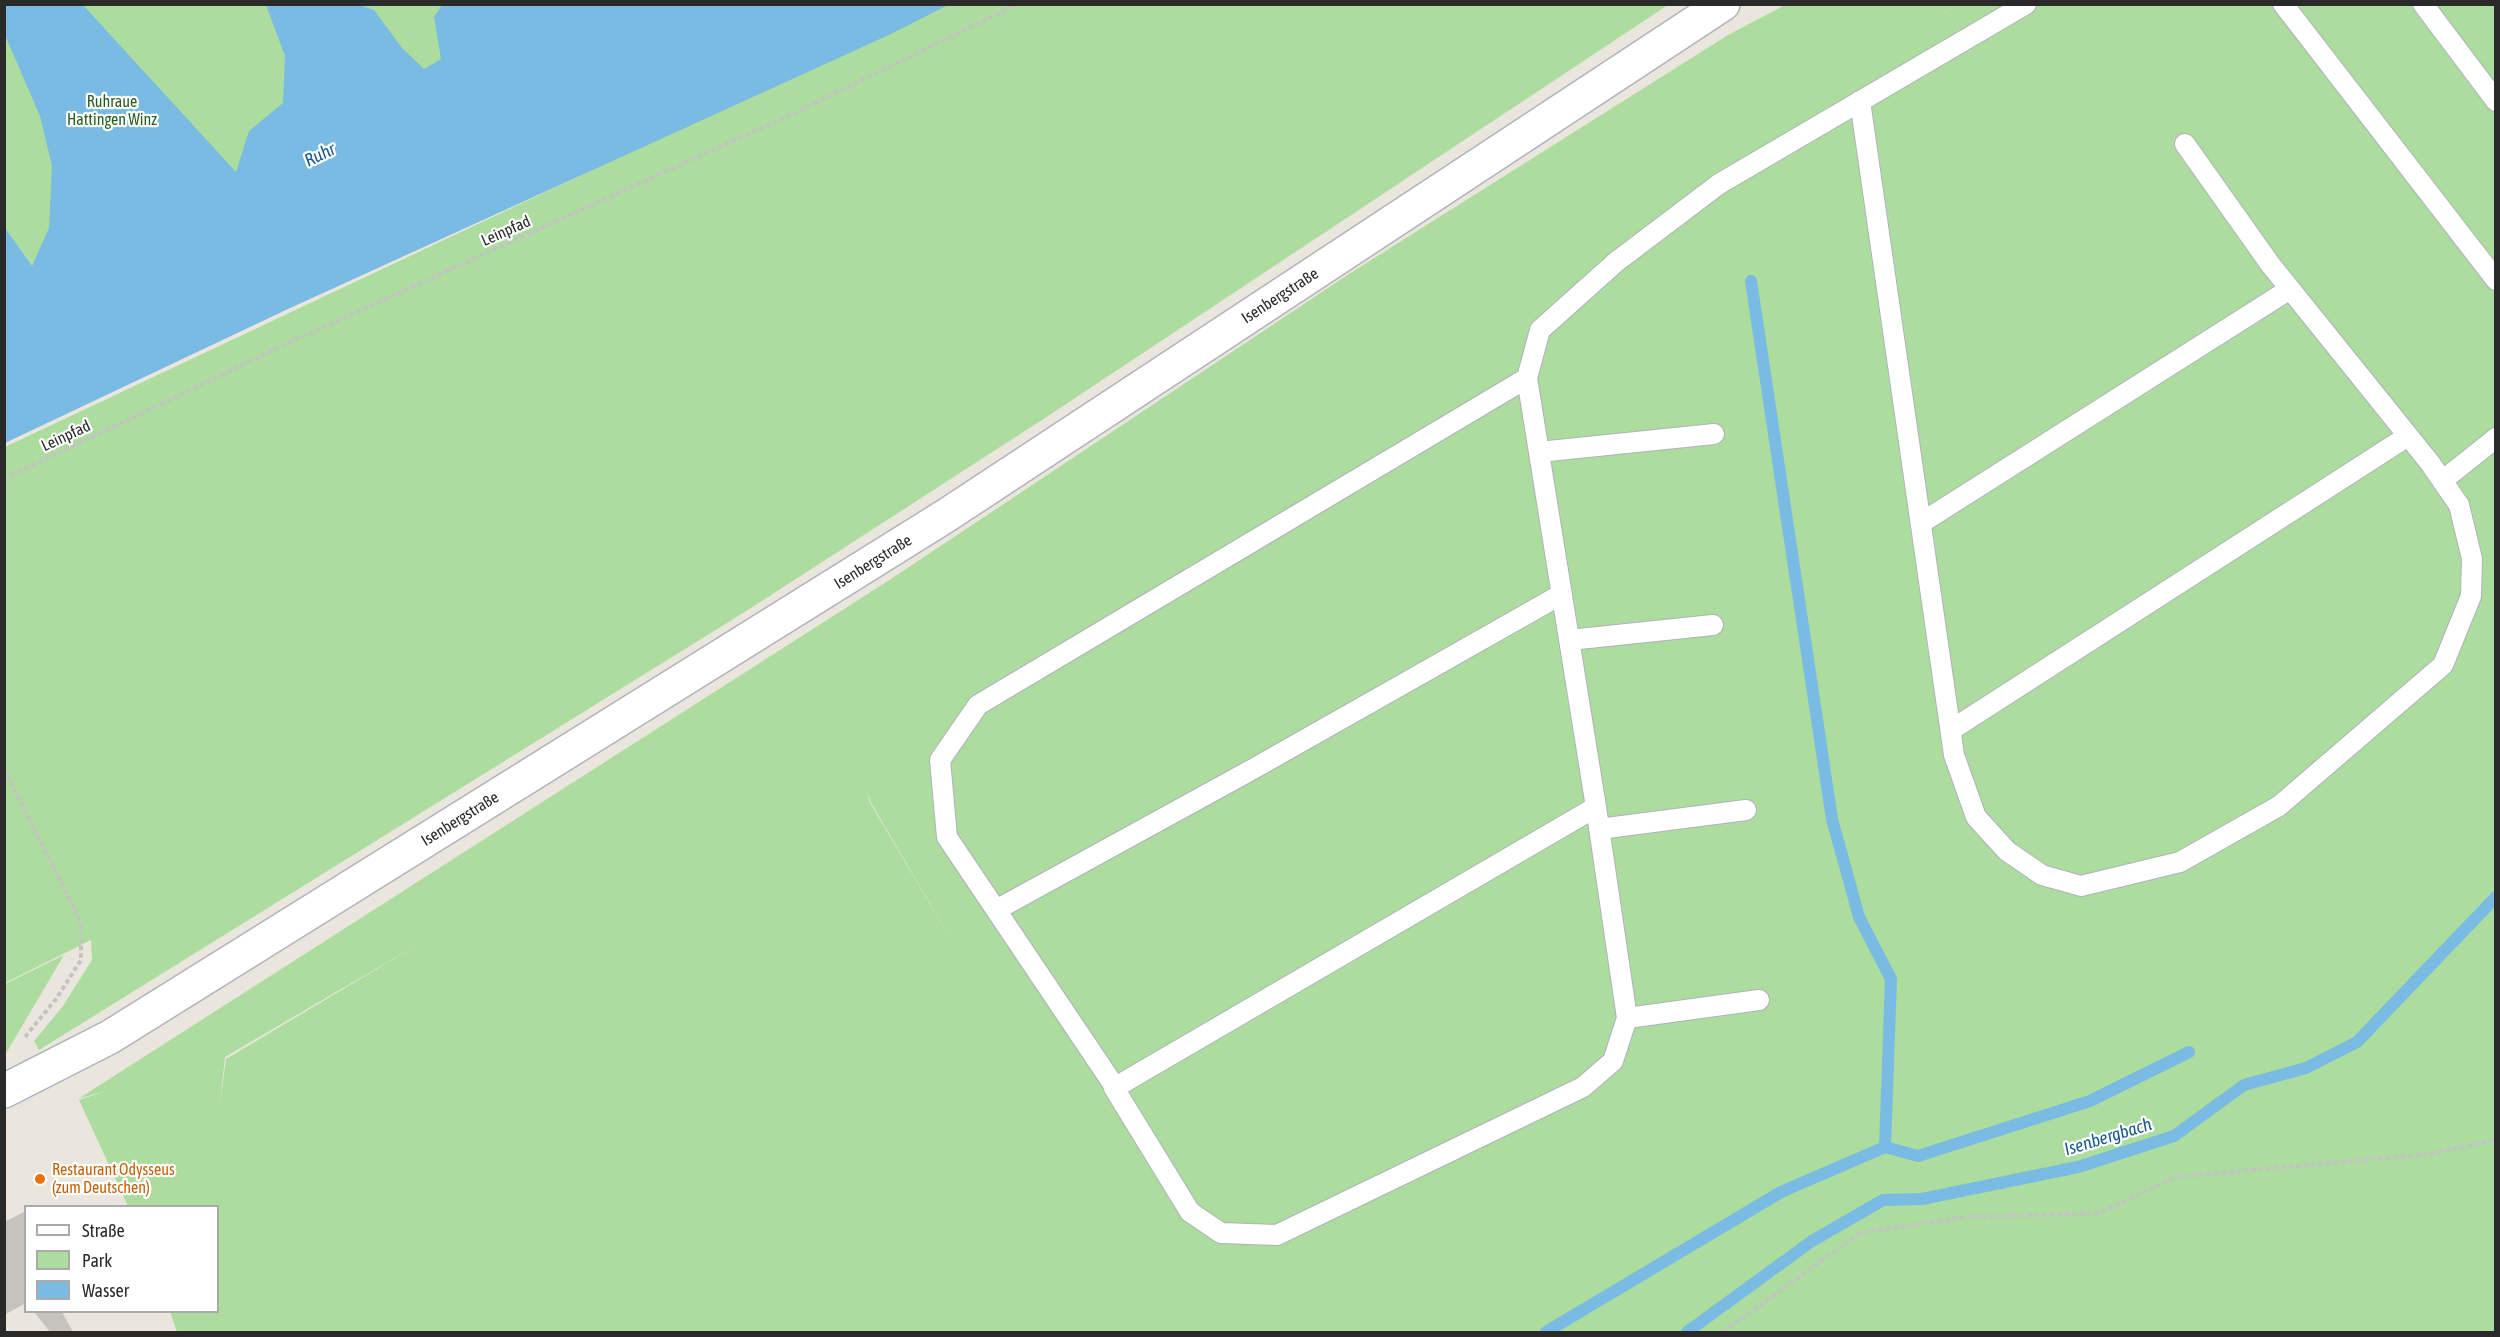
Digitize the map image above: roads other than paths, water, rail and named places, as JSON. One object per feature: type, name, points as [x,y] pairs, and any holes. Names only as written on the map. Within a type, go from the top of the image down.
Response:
[{"type":"main road","name":"Isenbergstraße","points":[[17,1084],[110,1037],[947,515],[1723,4]]},
{"type":"lane","points":[[1527,378],[978,705],[940,760],[947,837],[1115,1087],[1190,1212],[1221,1233],[1277,1235],[1583,1087],[1613,1061],[1627,1018],[1596,807],[1527,378],[1540,330],[1616,262],[1719,184],[2025,4]]},
{"type":"lane","points":[[2283,4],[2496,280]]},
{"type":"lane","points":[[2423,4],[2496,100]]},
{"type":"lane","points":[[1860,101],[1954,755],[1976,817],[2007,851],[2042,875],[2081,886],[2180,862],[2279,806],[2443,665],[2471,596],[2472,559],[2459,505],[2408,436],[2290,289],[2185,144]]},
{"type":"lane","points":[[1921,523],[2290,289]]},
{"type":"lane","points":[[1539,452],[1714,434]]},
{"type":"lane","points":[[1951,730],[2408,436]]},
{"type":"lane","points":[[2442,481],[2496,438]]},
{"type":"lane","points":[[996,910],[1253,769],[1562,594]]},
{"type":"lane","points":[[1569,640],[1713,625]]},
{"type":"lane","points":[[1115,1087],[1596,807]]},
{"type":"lane","points":[[1599,829],[1746,810]]},
{"type":"lane","points":[[1627,1018],[1759,1000]]},
{"type":"water","name":"Ruhr","points":[[5,4],[83,5],[236,172],[249,131],[283,103],[285,56],[266,5],[359,5],[374,10],[402,48],[424,69],[441,59],[434,17],[442,5],[948,5],[891,34],[288,309],[5,443],[5,228],[32,266],[49,228],[52,166],[40,116],[5,35]]},
{"type":"waterway","points":[[1546,1332],[1781,1192],[1885,1147],[1891,979],[1859,917],[1832,819],[1751,281]]},
{"type":"waterway","name":"Isenbergbach","points":[[1687,1332],[1812,1241],[1883,1200],[1922,1199],[2078,1167],[2174,1136],[2244,1085],[2306,1068],[2357,1042],[2496,897]]},
{"type":"waterway","points":[[1885,1147],[1918,1156],[2090,1101],[2189,1052]]},
{"type":"place","name":"Restaurant Odysseus (zum Deutschen)","points":[[40,1179]]},
{"type":"park label","name":"Ruhraue Hattingen Winz","points":[[112,111]]}]
